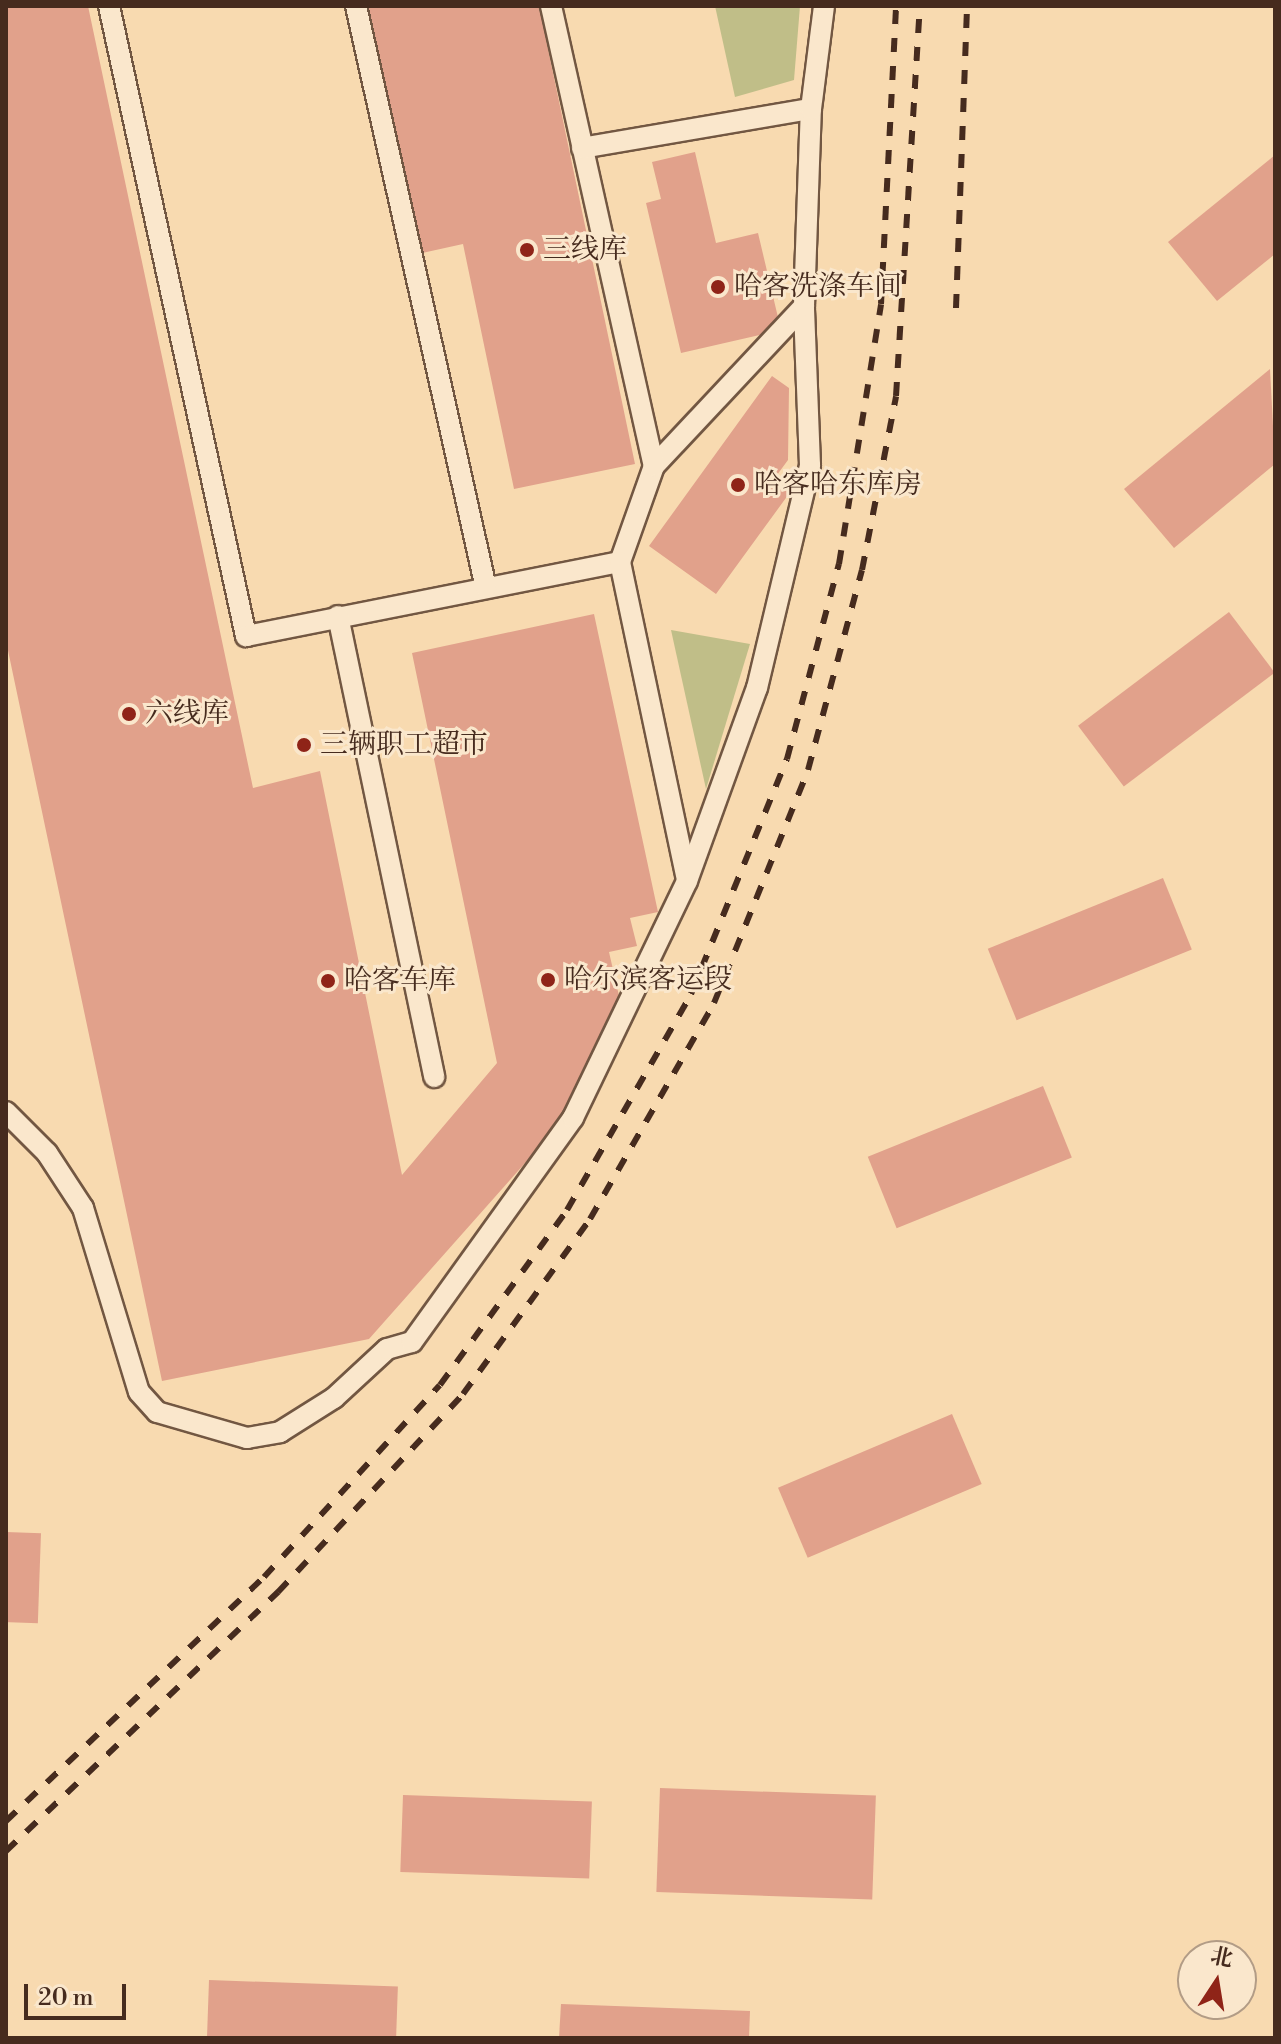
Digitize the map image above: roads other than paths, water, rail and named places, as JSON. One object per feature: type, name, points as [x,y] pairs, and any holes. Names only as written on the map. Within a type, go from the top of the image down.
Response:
[{"type":"lane","points":[[109,6],[246,636],[620,562]]},
{"type":"lane","points":[[356,6],[486,588]]},
{"type":"lane","points":[[551,6],[654,466]]},
{"type":"lane","points":[[6,1112],[47,1153],[83,1208],[139,1392],[157,1412],[232,1434],[280,1432],[334,1398],[387,1349],[412,1342],[573,1118],[687,881],[789,576],[810,465],[804,306],[811,109],[824,6]]},
{"type":"lane","points":[[582,148],[811,109]]},
{"type":"lane","points":[[687,881],[620,562],[654,466],[804,306]]},
{"type":"lane","points":[[338,616],[434,1077]]},
{"type":"railway","points":[[6,1821],[264,1577],[440,1385],[567,1210],[691,994],[787,759],[839,564],[881,304],[896,6]]},
{"type":"railway","points":[[6,1851],[278,1592],[463,1394],[590,1219],[714,1003],[808,770],[862,570],[896,396],[920,6]]},
{"type":"railway","points":[[956,308],[967,6]]},
{"type":"place","name":"三线库","points":[[527,250]]},
{"type":"place","name":"哈客洗涤车间","points":[[718,287]]},
{"type":"place","name":"哈客哈东库房","points":[[738,485]]},
{"type":"place","name":"六线库","points":[[129,714]]},
{"type":"place","name":"三辆职工超市","points":[[304,745]]},
{"type":"place","name":"哈尔滨客运段","points":[[548,980]]},
{"type":"place","name":"哈客车库","points":[[328,981]]}]
